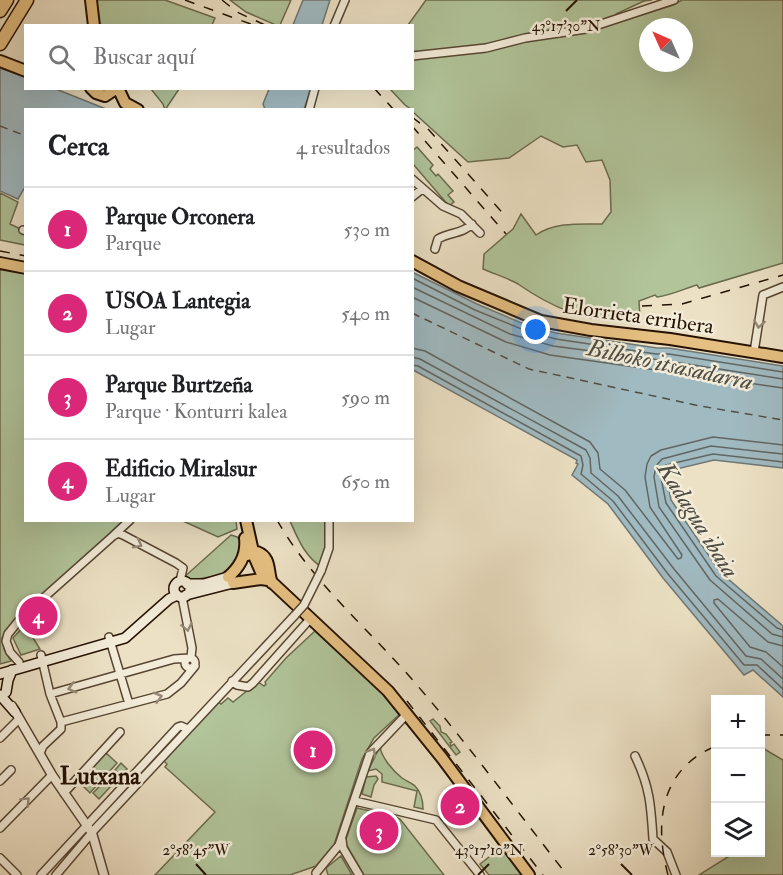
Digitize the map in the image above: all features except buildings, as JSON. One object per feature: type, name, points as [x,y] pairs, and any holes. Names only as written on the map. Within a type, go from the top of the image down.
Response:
[{"type":"highway","points":[[0,11],[7,0]]},
{"type":"highway","points":[[0,44],[27,0]]},
{"type":"main road","points":[[91,0],[94,24]]},
{"type":"main road","points":[[0,54],[24,63]]},
{"type":"main road","points":[[0,61],[24,70]]},
{"type":"main road","points":[[93,90],[127,108]]},
{"type":"main road","points":[[105,96],[115,90]]},
{"type":"main road","points":[[119,90],[125,103],[134,108]]},
{"type":"main road","name":"Elorrieta erribera","points":[[414,262],[458,286],[527,316],[550,323],[783,357]]},
{"type":"main road","points":[[0,263],[24,268]]},
{"type":"main road","points":[[242,522],[249,555],[259,573],[376,679],[407,714],[529,875]]},
{"type":"main road","points":[[0,669],[19,662],[110,640],[128,630],[181,588],[193,592],[241,577],[249,555],[246,522]]},
{"type":"main road","points":[[230,580],[253,579],[271,582]]},
{"type":"main road","points":[[0,674],[41,658]]},
{"type":"main road","points":[[3,694],[12,670]]},
{"type":"main road","points":[[0,679],[3,694],[17,716]]},
{"type":"street","points":[[335,24],[345,0]]},
{"type":"street","points":[[414,56],[486,48],[525,38],[586,29],[674,0]]},
{"type":"street","points":[[310,108],[314,90]]},
{"type":"street","points":[[414,181],[443,206],[461,214],[480,233]]},
{"type":"street","points":[[414,195],[422,189]]},
{"type":"street","points":[[435,249],[438,239],[466,230],[472,224]]},
{"type":"street","points":[[754,352],[763,295],[783,287]]},
{"type":"street","points":[[19,662],[10,652],[6,641],[8,634],[21,618],[128,522]]},
{"type":"street","points":[[41,875],[90,829],[99,825],[304,605],[321,571],[328,548],[329,522]]},
{"type":"street","points":[[61,722],[171,692],[195,666],[190,668],[186,665],[192,648],[181,588],[183,568],[123,535],[118,533],[113,536]]},
{"type":"street","points":[[232,681],[241,687],[248,687],[310,619]]},
{"type":"street","points":[[110,640],[129,705]]},
{"type":"street","points":[[39,748],[61,729],[61,722],[50,694],[41,658]]},
{"type":"street","points":[[50,694],[174,659],[190,658]]},
{"type":"street","points":[[316,874],[332,855],[343,834],[373,747],[407,714]]},
{"type":"street","points":[[0,738],[17,716],[39,748],[52,775],[90,829],[104,875]]},
{"type":"street","points":[[56,875],[90,829],[94,817],[178,727],[188,729]]},
{"type":"street","points":[[64,793],[120,732]]},
{"type":"street","points":[[635,756],[649,791],[653,839],[667,852],[676,875]]},
{"type":"street","points":[[0,781],[11,770]]},
{"type":"street","points":[[0,828],[52,775]]},
{"type":"street","points":[[354,801],[436,820],[480,875]]},
{"type":"street","points":[[94,817],[95,823],[99,825]]},
{"type":"street","points":[[343,834],[346,854],[359,875]]},
{"type":"street","points":[[332,855],[340,852],[346,854]]},
{"type":"street","points":[[0,858],[17,875]]},
{"type":"green space","points":[[95,0],[165,0],[215,18],[212,24],[100,24]]},
{"type":"green space","points":[[230,0],[291,0],[280,24],[273,24],[246,12]]},
{"type":"green space","points":[[426,0],[652,0],[644,1],[616,14],[616,23],[682,0],[783,0],[783,263],[699,288],[697,285],[639,301],[640,318],[600,319],[562,309],[514,282],[483,269],[484,254],[513,229],[521,214],[536,235],[559,226],[602,224],[611,212],[610,180],[602,160],[586,162],[577,145],[563,147],[541,136],[509,158],[468,162],[414,113],[414,108],[409,108],[391,90],[414,90],[414,24],[409,24]]},
{"type":"green space","points":[[152,90],[178,90],[166,108]]},
{"type":"green space","points":[[417,147],[433,165],[430,169],[436,176],[438,174],[453,191],[448,195],[454,202],[449,206],[414,165],[414,149]]},
{"type":"green space","points":[[0,193],[18,202],[10,224],[24,231],[24,245],[0,240]]},
{"type":"green space","points":[[0,268],[24,273],[24,522],[123,522],[19,615],[2,638],[4,649],[11,661],[0,664]]},
{"type":"green space","points":[[185,522],[236,522],[237,529],[218,537]]},
{"type":"green space","points":[[290,522],[329,522],[323,568],[307,553]]},
{"type":"green space","points":[[231,535],[241,541],[240,554],[223,575],[185,581],[183,578]]},
{"type":"green space","points":[[25,625],[40,649],[21,655],[13,638]]},
{"type":"green space","points":[[315,631],[401,713],[374,738],[362,759],[334,845],[316,866],[290,875],[155,875],[215,812],[165,767],[167,764],[163,760],[217,701],[221,704],[228,698],[233,702],[258,682],[264,686],[286,658]]},
{"type":"green space","points":[[433,719],[440,726],[441,732],[446,734],[452,742],[451,746],[454,744],[460,752],[456,755],[430,721]]},
{"type":"green space","points":[[380,746],[391,768],[417,788],[423,809],[414,807],[417,791],[382,782],[382,774],[376,769],[368,771]]},
{"type":"green space","points":[[765,749],[783,760],[783,875],[699,875],[728,857],[765,857]]},
{"type":"green space","points":[[106,753],[117,763],[90,793],[79,782]]},
{"type":"green space","points":[[121,763],[127,769],[99,799],[93,793],[110,776],[112,778]]},
{"type":"green space","points":[[376,776],[378,779],[371,797],[362,794],[366,777]]},
{"type":"green space","points":[[357,808],[400,819],[444,875],[364,875],[345,842]]},
{"type":"green space","points":[[503,846],[525,875],[489,875],[480,864]]},
{"type":"green space","points":[[341,856],[352,875],[328,875],[326,868]]},
{"type":"water","points":[[303,0],[330,0],[322,24],[293,24]]},
{"type":"water","points":[[0,68],[24,77],[24,90],[58,90],[104,108],[24,108],[24,189],[18,199],[0,191]]},
{"type":"water","points":[[268,90],[311,90],[304,108],[265,108],[263,104]]},
{"type":"water","name":"Bilboko itsasadarra","points":[[414,273],[531,327],[556,333],[783,366],[783,468],[714,460],[668,471],[667,478],[671,500],[720,572],[783,626],[783,697],[753,670],[744,675],[663,578],[608,504],[572,475],[578,464],[577,460],[414,371]]},
{"type":"ferry route","points":[[0,126],[24,135]]},
{"type":"ferry route","points":[[414,314],[529,369],[700,406],[783,420]]},
{"type":"railway","points":[[185,0],[251,24]]},
{"type":"railway","points":[[222,0],[237,12],[263,24]]},
{"type":"railway","points":[[376,90],[392,108]]},
{"type":"railway","points":[[414,119],[429,130],[507,218]]},
{"type":"railway","points":[[414,128],[506,234]]},
{"type":"railway","points":[[0,251],[24,256]]},
{"type":"railway","points":[[642,306],[682,304],[783,275]]},
{"type":"railway","points":[[278,522],[322,583],[430,701],[567,875]]},
{"type":"railway","points":[[407,701],[543,875]]},
{"type":"railway","points":[[765,735],[783,735]]},
{"type":"railway","points":[[668,875],[662,836],[662,817],[666,800],[673,783],[683,769],[697,756],[711,749]]},
{"type":"place","name":"Edificio Miralsur","points":[[38,616]]},
{"type":"place","name":"Parque Orconera","points":[[313,750]]},
{"type":"place","name":"USOA Lantegia","points":[[460,806]]},
{"type":"place","name":"Parque Burtzeña","points":[[379,831]]},
{"type":"district","name":"Lutxana","points":[[100,776]]},
{"type":"water label","name":"Kadagua ibaia","points":[[698,520]]}]
